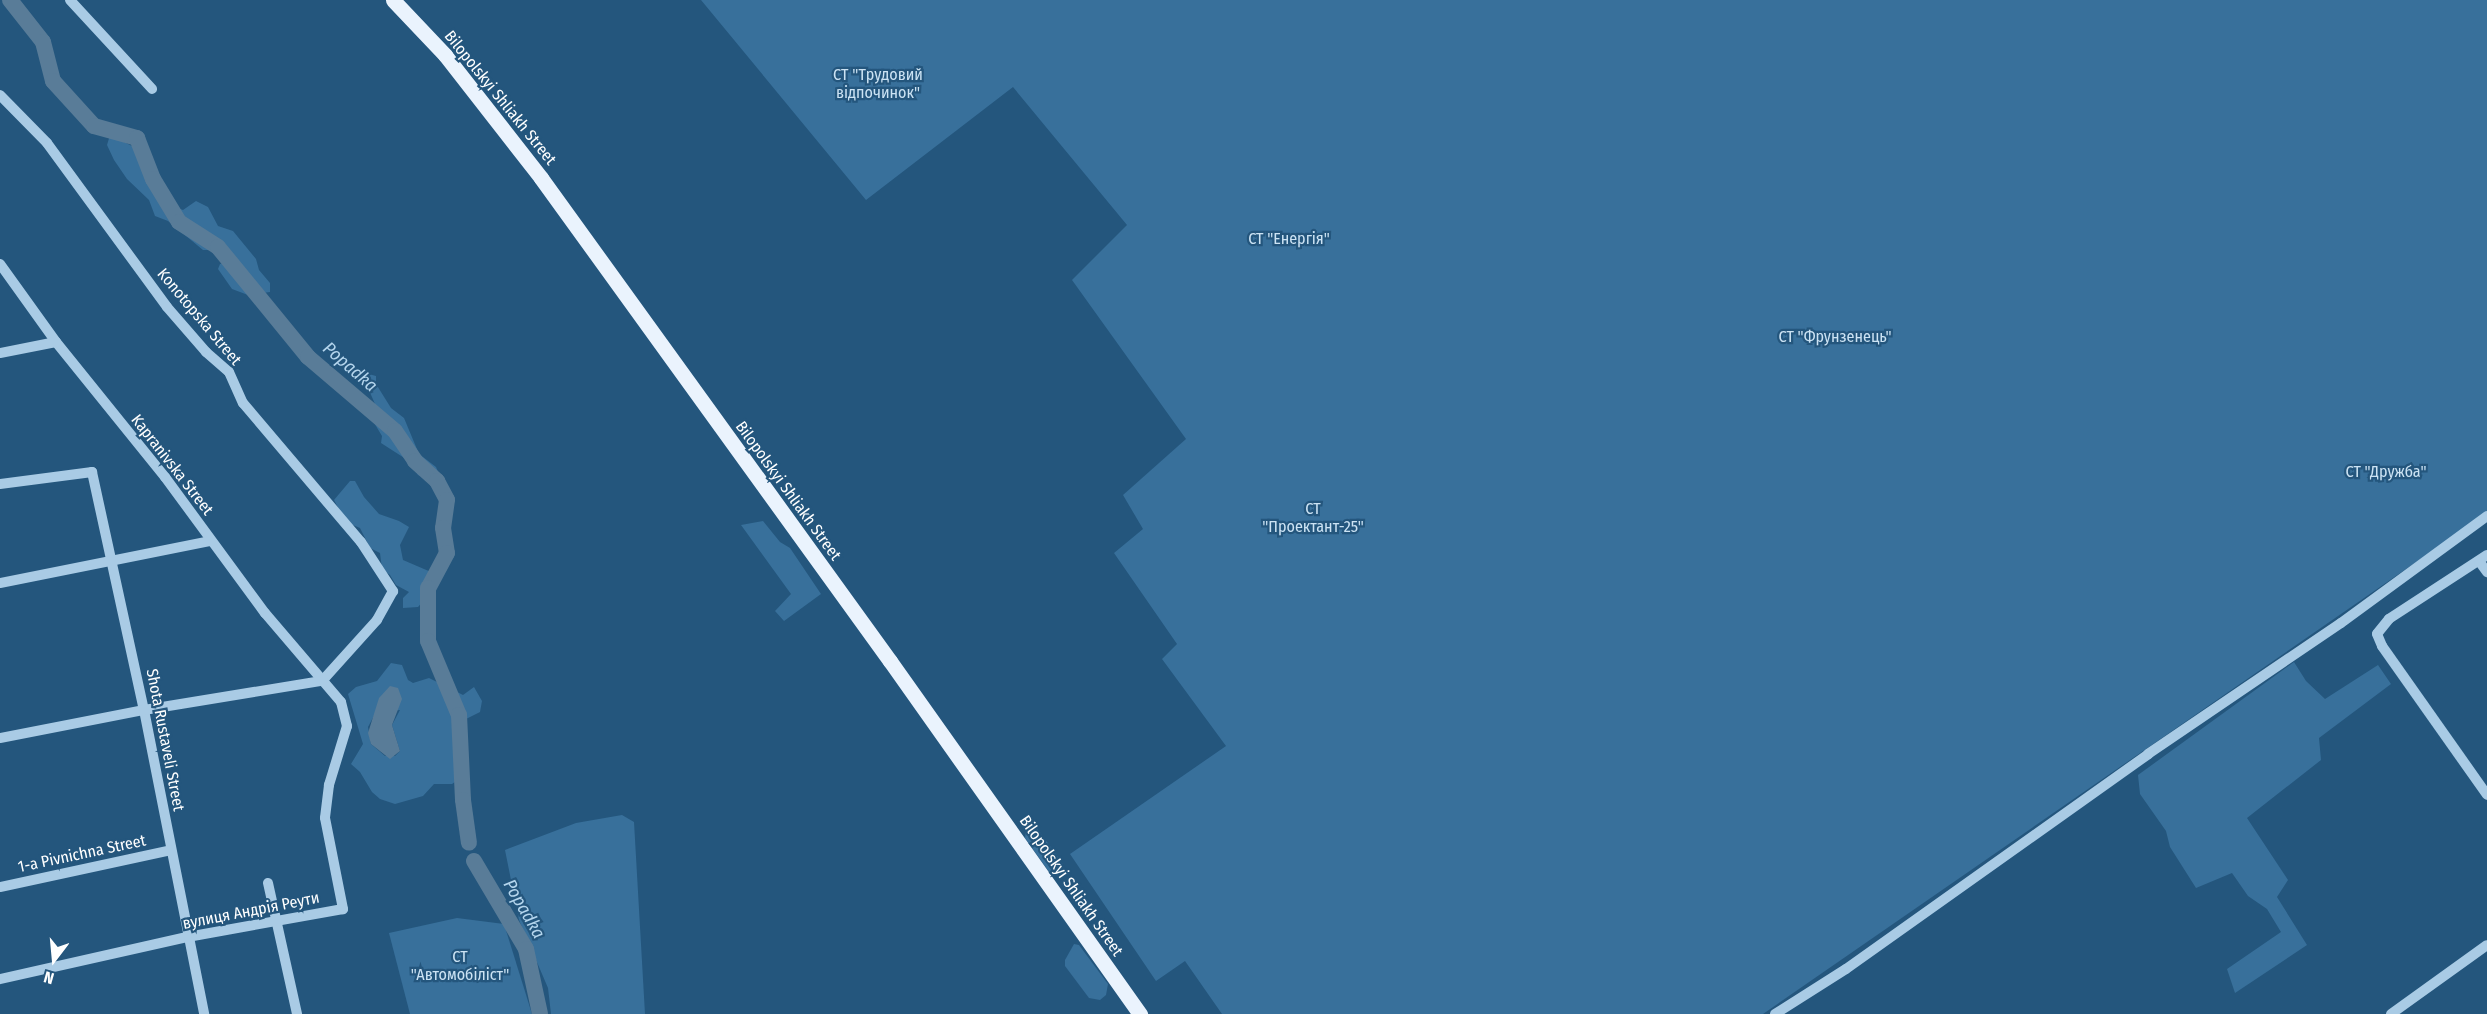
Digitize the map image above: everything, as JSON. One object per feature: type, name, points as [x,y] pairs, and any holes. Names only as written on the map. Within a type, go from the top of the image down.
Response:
[{"type":"main road","name":"Bilopolskyi Shliakh Street","points":[[393,0],[452,64],[535,169],[1140,1014]]},
{"type":"street","points":[[70,0],[152,89]]},
{"type":"street","name":"Konotopska Street","points":[[0,95],[47,143],[167,308],[206,352],[229,372],[243,403],[361,542],[393,591],[377,620],[322,681]]},
{"type":"street","name":"Kapranivska Street","points":[[0,264],[56,342],[165,477],[265,613],[322,681]]},
{"type":"street","points":[[0,353],[56,342]]},
{"type":"street","name":"Shota Rustaveli Street","points":[[0,484],[92,472],[144,710],[204,1014]]},
{"type":"street","points":[[1774,1014],[1846,969],[2148,754],[2341,623],[2487,516]]},
{"type":"street","points":[[0,583],[211,541]]},
{"type":"street","points":[[2487,572],[2483,558],[2389,619],[2377,634],[2382,646],[2487,795]]},
{"type":"street","points":[[0,738],[144,710],[322,681]]},
{"type":"street","name":"вулиця Андрія Реути","points":[[0,979],[188,938],[343,909],[325,818],[329,785],[347,726],[341,702],[322,681]]},
{"type":"street","name":"1-a Pivnichna Street","points":[[0,887],[171,850]]},
{"type":"street","points":[[268,883],[297,1014]]},
{"type":"street","points":[[2391,1014],[2487,945]]},
{"type":"green space","name":"СТ \"Фрунзенець\"","points":[[701,0],[2487,0],[2487,513],[1763,1014],[1222,1014],[1185,961],[1156,981],[1070,854],[1226,746],[1162,659],[1177,644],[1114,553],[1143,529],[1123,495],[1186,439],[1072,280],[1127,225],[1013,87],[866,200]]},
{"type":"green space","points":[[110,135],[134,147],[159,194],[172,200],[178,208],[183,210],[196,201],[208,207],[218,226],[233,231],[256,259],[259,270],[270,283],[270,292],[248,295],[232,289],[218,269],[220,264],[230,261],[231,255],[224,250],[203,250],[168,221],[155,216],[149,200],[127,179],[114,160],[107,145]]},
{"type":"green space","points":[[360,374],[376,376],[376,384],[391,408],[404,418],[419,454],[436,467],[441,479],[435,483],[418,475],[409,461],[381,443],[382,436],[373,421],[375,404],[368,388],[360,380]]},
{"type":"green space","points":[[350,481],[355,481],[364,497],[379,514],[409,527],[400,545],[403,560],[438,575],[432,591],[418,607],[403,608],[403,598],[409,592],[396,585],[390,575],[382,569],[380,553],[370,548],[360,528],[348,523],[342,515],[334,500]]},
{"type":"green space","points":[[763,521],[780,542],[790,548],[821,594],[784,621],[775,611],[791,594],[741,525]]},
{"type":"green space","points":[[2294,662],[2306,681],[2325,699],[2378,665],[2391,684],[2319,738],[2321,760],[2247,818],[2288,880],[2277,897],[2307,945],[2235,993],[2227,969],[2281,932],[2267,909],[2248,896],[2232,873],[2196,888],[2170,847],[2166,831],[2140,794],[2138,775]]},
{"type":"green space","points":[[391,663],[402,665],[408,680],[413,683],[429,678],[463,695],[474,687],[482,701],[480,712],[460,722],[454,731],[464,757],[466,774],[452,784],[434,784],[423,796],[395,804],[380,799],[372,792],[360,772],[351,764],[363,744],[348,694],[356,687],[377,681]],"holes":[[[400,710],[392,725],[400,751],[395,756],[385,756],[371,744],[368,727],[376,712]]]},
{"type":"green space","points":[[622,815],[634,822],[645,1014],[551,1014],[548,988],[519,920],[505,850],[576,823]]},
{"type":"green space","points":[[1034,824],[1063,864],[1058,876],[1052,876],[1025,838],[1026,831]]},
{"type":"green space","name":"СТ \"Автомобіліст\"","points":[[457,918],[504,924],[532,1014],[410,1014],[389,933]]},
{"type":"green space","points":[[1074,944],[1079,945],[1108,984],[1106,995],[1100,1000],[1089,998],[1065,966],[1065,960]]},
{"type":"shaded area","points":[[390,686],[398,688],[402,699],[392,725],[400,751],[390,759],[371,744],[368,733],[379,698]]},
{"type":"waterway","name":"Popadka","points":[[10,0],[43,42],[53,81],[94,126],[137,138],[153,179],[179,222],[218,247],[308,357],[395,431],[415,461],[437,481],[447,500],[443,528],[447,553],[428,588],[428,641],[459,715],[463,800],[469,843]]},
{"type":"waterway","name":"Popadka","points":[[474,861],[526,949],[540,1014]]},
{"type":"park label","name":"СТ \"Трудовий відпочинок\"","points":[[878,84]]},
{"type":"park label","name":"СТ \"Енергія\"","points":[[1289,239]]},
{"type":"park label","name":"СТ \"Дружба\"","points":[[2386,472]]},
{"type":"park label","name":"СТ \"Проектант-25\"","points":[[1313,518]]}]
